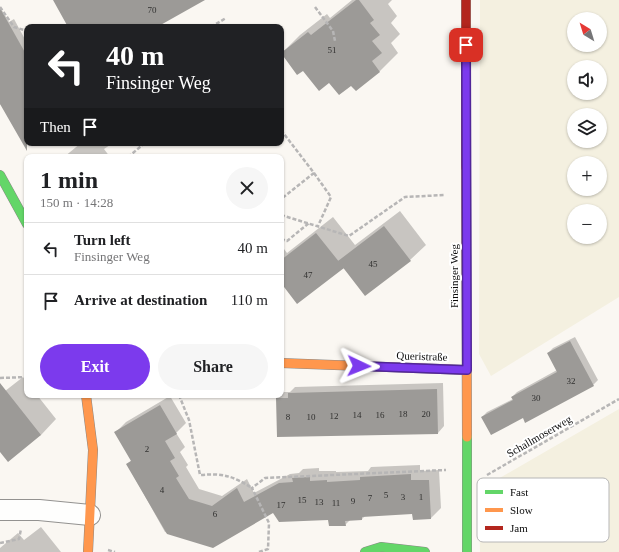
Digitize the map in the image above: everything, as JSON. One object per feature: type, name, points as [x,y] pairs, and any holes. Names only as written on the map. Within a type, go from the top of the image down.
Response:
[{"type":"street","name":"Finsinger Weg","points":[[466,0],[467,552]]},
{"type":"street","points":[[0,175],[24,219]]},
{"type":"street","name":"Queristraße","points":[[284,363],[467,370]]},
{"type":"street","points":[[86,398],[93,450],[88,552]]},
{"type":"street","points":[[0,510],[39,510],[90,515]]},
{"type":"street","points":[[365,552],[381,547],[425,552]]},
{"type":"path","points":[[0,7],[14,26],[24,30]]},
{"type":"path","points":[[315,7],[332,31],[335,41]]},
{"type":"path","points":[[216,24],[226,18]]},
{"type":"path","points":[[284,134],[331,197],[318,226]]},
{"type":"path","points":[[131,154],[141,146]]},
{"type":"path","points":[[284,197],[314,173]]},
{"type":"path","points":[[284,216],[349,236],[405,197],[466,195]]},
{"type":"path","points":[[284,240],[287,241],[309,223]]},
{"type":"path","points":[[0,378],[24,377]]},
{"type":"path","points":[[179,398],[189,420],[200,475],[214,474],[236,477],[252,488],[269,523],[268,548],[271,552]]},
{"type":"path","name":"Schallmoserweg","points":[[481,478],[619,400]]},
{"type":"path","points":[[252,488],[265,478],[468,469]]},
{"type":"path","name":"Schallmoserweg","points":[[467,486],[477,480]]},
{"type":"path","points":[[259,552],[268,548]]},
{"type":"shaded area","points":[[480,0],[619,0],[619,297],[491,376],[479,354]]},
{"type":"shaded area","points":[[619,409],[619,552],[480,552],[480,542],[609,542],[609,478],[500,478]]},
{"type":"building","points":[[53,0],[205,0],[162,24],[66,24]]},
{"type":"building","points":[[356,0],[359,0],[374,20],[370,23],[380,35],[372,41],[382,53],[372,61],[380,72],[356,91],[351,86],[339,95],[329,83],[319,91],[303,71],[297,75],[284,57],[284,51],[308,32],[311,35]]},
{"type":"building","points":[[0,8],[24,51],[24,146],[0,104]]},
{"type":"building","points":[[384,226],[411,261],[365,296],[338,261]]},
{"type":"building","points":[[316,233],[344,268],[297,304],[284,287],[284,258]]},
{"type":"building","points":[[570,341],[594,386],[525,423],[523,418],[491,435],[481,417],[513,400],[511,397],[557,372],[547,353]]},
{"type":"building","points":[[0,383],[41,435],[8,462],[0,452]]},
{"type":"building","points":[[437,389],[438,434],[277,437],[276,398],[288,398],[288,393]]},
{"type":"building","points":[[160,405],[177,434],[165,441],[175,458],[170,461],[179,476],[176,478],[189,499],[212,506],[237,488],[244,502],[279,483],[293,482],[292,478],[310,477],[310,481],[327,480],[327,482],[360,480],[360,477],[411,474],[411,480],[429,480],[431,519],[413,520],[412,514],[362,517],[362,520],[345,521],[346,526],[329,526],[328,520],[279,522],[273,513],[213,548],[167,534],[126,464],[131,461],[114,432]]},
{"type":"traffic: fast","points":[[0,175],[24,219]]},
{"type":"traffic: fast","points":[[467,437],[467,552]]},
{"type":"traffic: fast","points":[[365,552],[381,547],[425,552]]},
{"type":"traffic: slow","points":[[466,168],[467,437]]},
{"type":"traffic: slow","points":[[284,363],[467,370]]},
{"type":"traffic: slow","points":[[86,398],[93,450],[88,552]]},
{"type":"traffic: jam","points":[[466,0],[466,168]]},
{"type":"route","points":[[359,366],[467,370],[466,45]]}]
